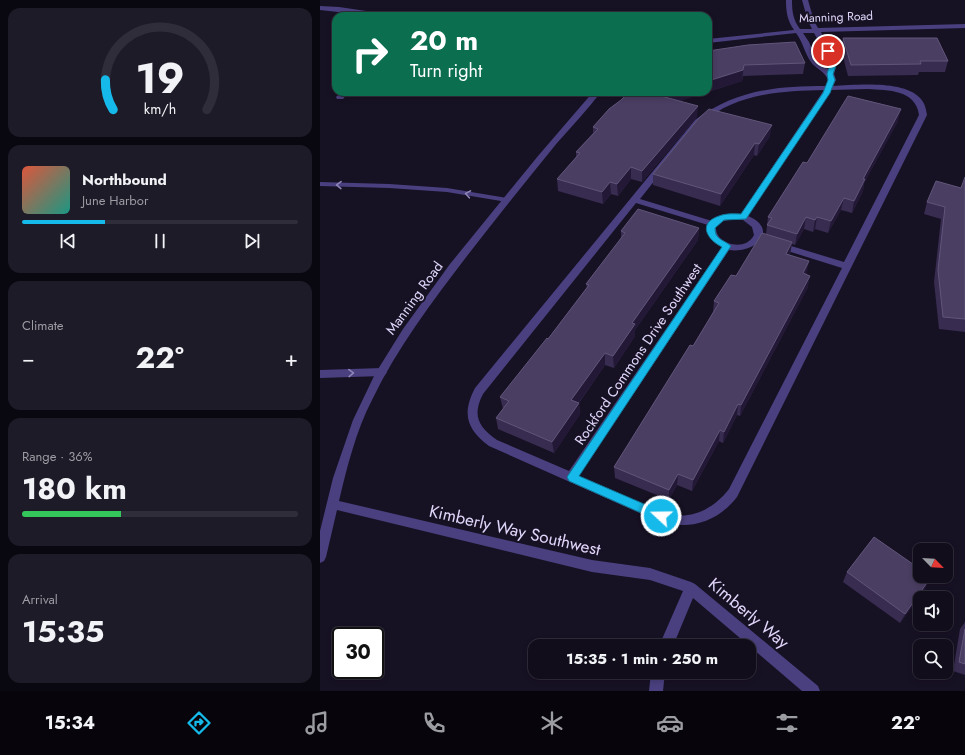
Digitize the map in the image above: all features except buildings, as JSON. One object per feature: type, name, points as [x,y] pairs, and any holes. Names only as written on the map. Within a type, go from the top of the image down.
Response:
[{"type":"street","points":[[743,217],[829,88],[832,80],[830,74],[814,61],[799,31],[793,24],[790,16],[789,0]]},
{"type":"street","points":[[805,0],[816,30],[834,63],[830,74]]},
{"type":"street","points":[[320,8],[360,12]]},
{"type":"street","name":"Manning Road","points":[[712,41],[816,30],[965,26]]},
{"type":"street","points":[[868,87],[899,90],[916,98],[923,110],[921,119],[733,493],[722,505],[702,517],[683,521],[673,520],[650,512],[486,439],[473,422],[472,408],[479,391],[635,200],[698,122],[716,108],[742,97],[764,92],[868,87]]},
{"type":"street","name":"Manning Road","points":[[320,557],[342,462],[366,401],[396,346],[416,315],[507,200],[595,96]]},
{"type":"street","points":[[635,200],[713,224]]},
{"type":"street","points":[[765,241],[741,247],[726,246],[715,240],[711,234],[711,227],[721,218],[730,216],[743,217],[755,223],[759,229],[759,235],[765,241],[847,266]]},
{"type":"street","name":"Rockford Commons Drive Southwest","points":[[572,477],[726,246]]},
{"type":"street","name":"Kimberly Way Southwest","points":[[332,504],[592,566],[650,574],[691,588]]},
{"type":"street","name":"Kimberly Way","points":[[669,639],[691,588],[813,691]]},
{"type":"street","points":[[656,691],[657,679]]},
{"type":"lane","points":[[320,184],[389,186],[447,190],[507,200]]},
{"type":"lane","points":[[320,374],[382,372]]},
{"type":"route","points":[[661,516],[572,477],[726,246],[715,240],[711,234],[711,227],[721,218],[730,216],[743,217],[826,93],[832,80],[830,74],[834,63],[828,51]]}]
